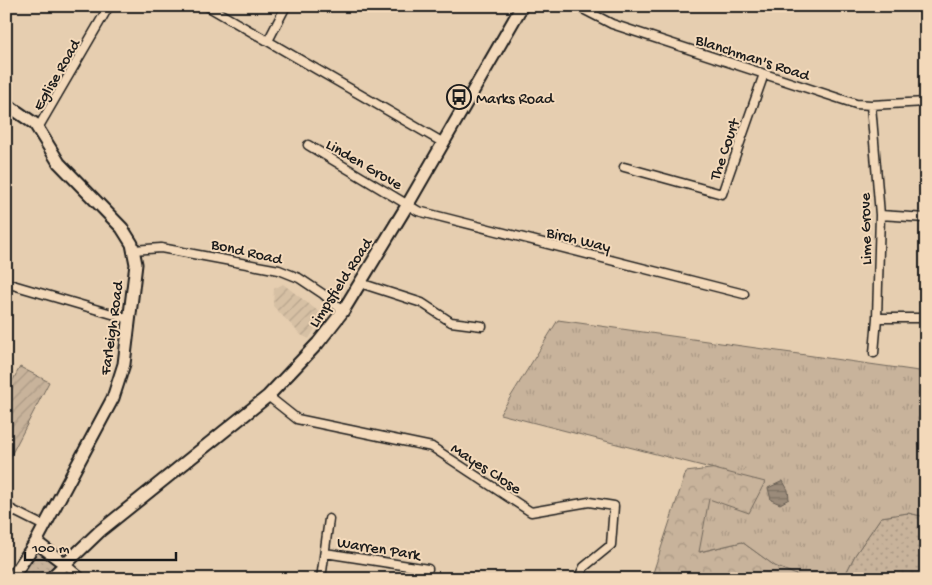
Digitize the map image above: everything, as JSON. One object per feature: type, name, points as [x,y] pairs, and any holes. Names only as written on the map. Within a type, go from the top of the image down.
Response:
[{"type":"main road","name":"Limpsfield Road","points":[[50,579],[100,531],[268,396],[318,343],[343,311],[408,204],[522,6]]},
{"type":"main road","name":"Farleigh Road","points":[[8,109],[38,128],[59,163],[122,228],[133,250],[135,270],[122,374],[113,398],[36,542],[11,579]]},
{"type":"main road","points":[[36,542],[65,564]]},
{"type":"street","name":"Eglise Road","points":[[38,128],[109,6]]},
{"type":"street","points":[[207,6],[442,142]]},
{"type":"street","points":[[268,41],[286,6]]},
{"type":"street","name":"Blanchman's Road","points":[[577,6],[612,24],[856,104],[926,102]]},
{"type":"street","name":"The Court","points":[[624,168],[722,194],[764,74]]},
{"type":"street","name":"Lime Grove","points":[[871,105],[880,215],[878,318],[874,353]]},
{"type":"street","name":"Linden Grove","points":[[308,145],[408,204]]},
{"type":"street","name":"Birch Way","points":[[408,204],[418,211],[744,294]]},
{"type":"street","points":[[880,215],[926,218]]},
{"type":"street","name":"Bond Road","points":[[133,250],[146,247],[161,248],[279,270],[299,278],[323,294],[343,311]]},
{"type":"street","points":[[6,282],[129,319]]},
{"type":"street","points":[[360,283],[422,303],[451,322],[482,326]]},
{"type":"street","points":[[878,318],[926,318]]},
{"type":"street","name":"Mayes Close","points":[[268,396],[297,419],[432,447],[532,512],[589,502],[614,506],[611,545],[584,567],[578,579]]},
{"type":"street","points":[[6,508],[44,526]]},
{"type":"street","name":"Warren Park","points":[[321,579],[330,519]]},
{"type":"street","name":"Warren Park","points":[[325,553],[428,569]]},
{"type":"street","points":[[65,564],[83,579]]},
{"type":"shaded area","points":[[283,284],[323,315],[309,339],[301,335],[273,306],[274,289]]},
{"type":"shaded area","points":[[783,481],[788,490],[789,499],[780,504],[771,500],[768,488]]},
{"type":"green space","points":[[558,320],[926,372],[926,517],[908,513],[881,517],[855,555],[843,579],[806,579],[775,566],[742,542],[699,552],[709,499],[749,513],[765,482],[500,414]]},
{"type":"green space","points":[[20,367],[49,382],[6,465],[6,393]]},
{"type":"green space","points":[[758,463],[784,508],[700,552],[742,542],[775,566],[809,579],[651,579],[686,472]]},
{"type":"green space","points":[[908,513],[926,517],[926,579],[843,579],[855,555],[881,517]]},
{"type":"green space","points":[[37,549],[55,564],[41,579],[20,579]]},
{"type":"place","name":"Marks Road","points":[[459,97]]}]
